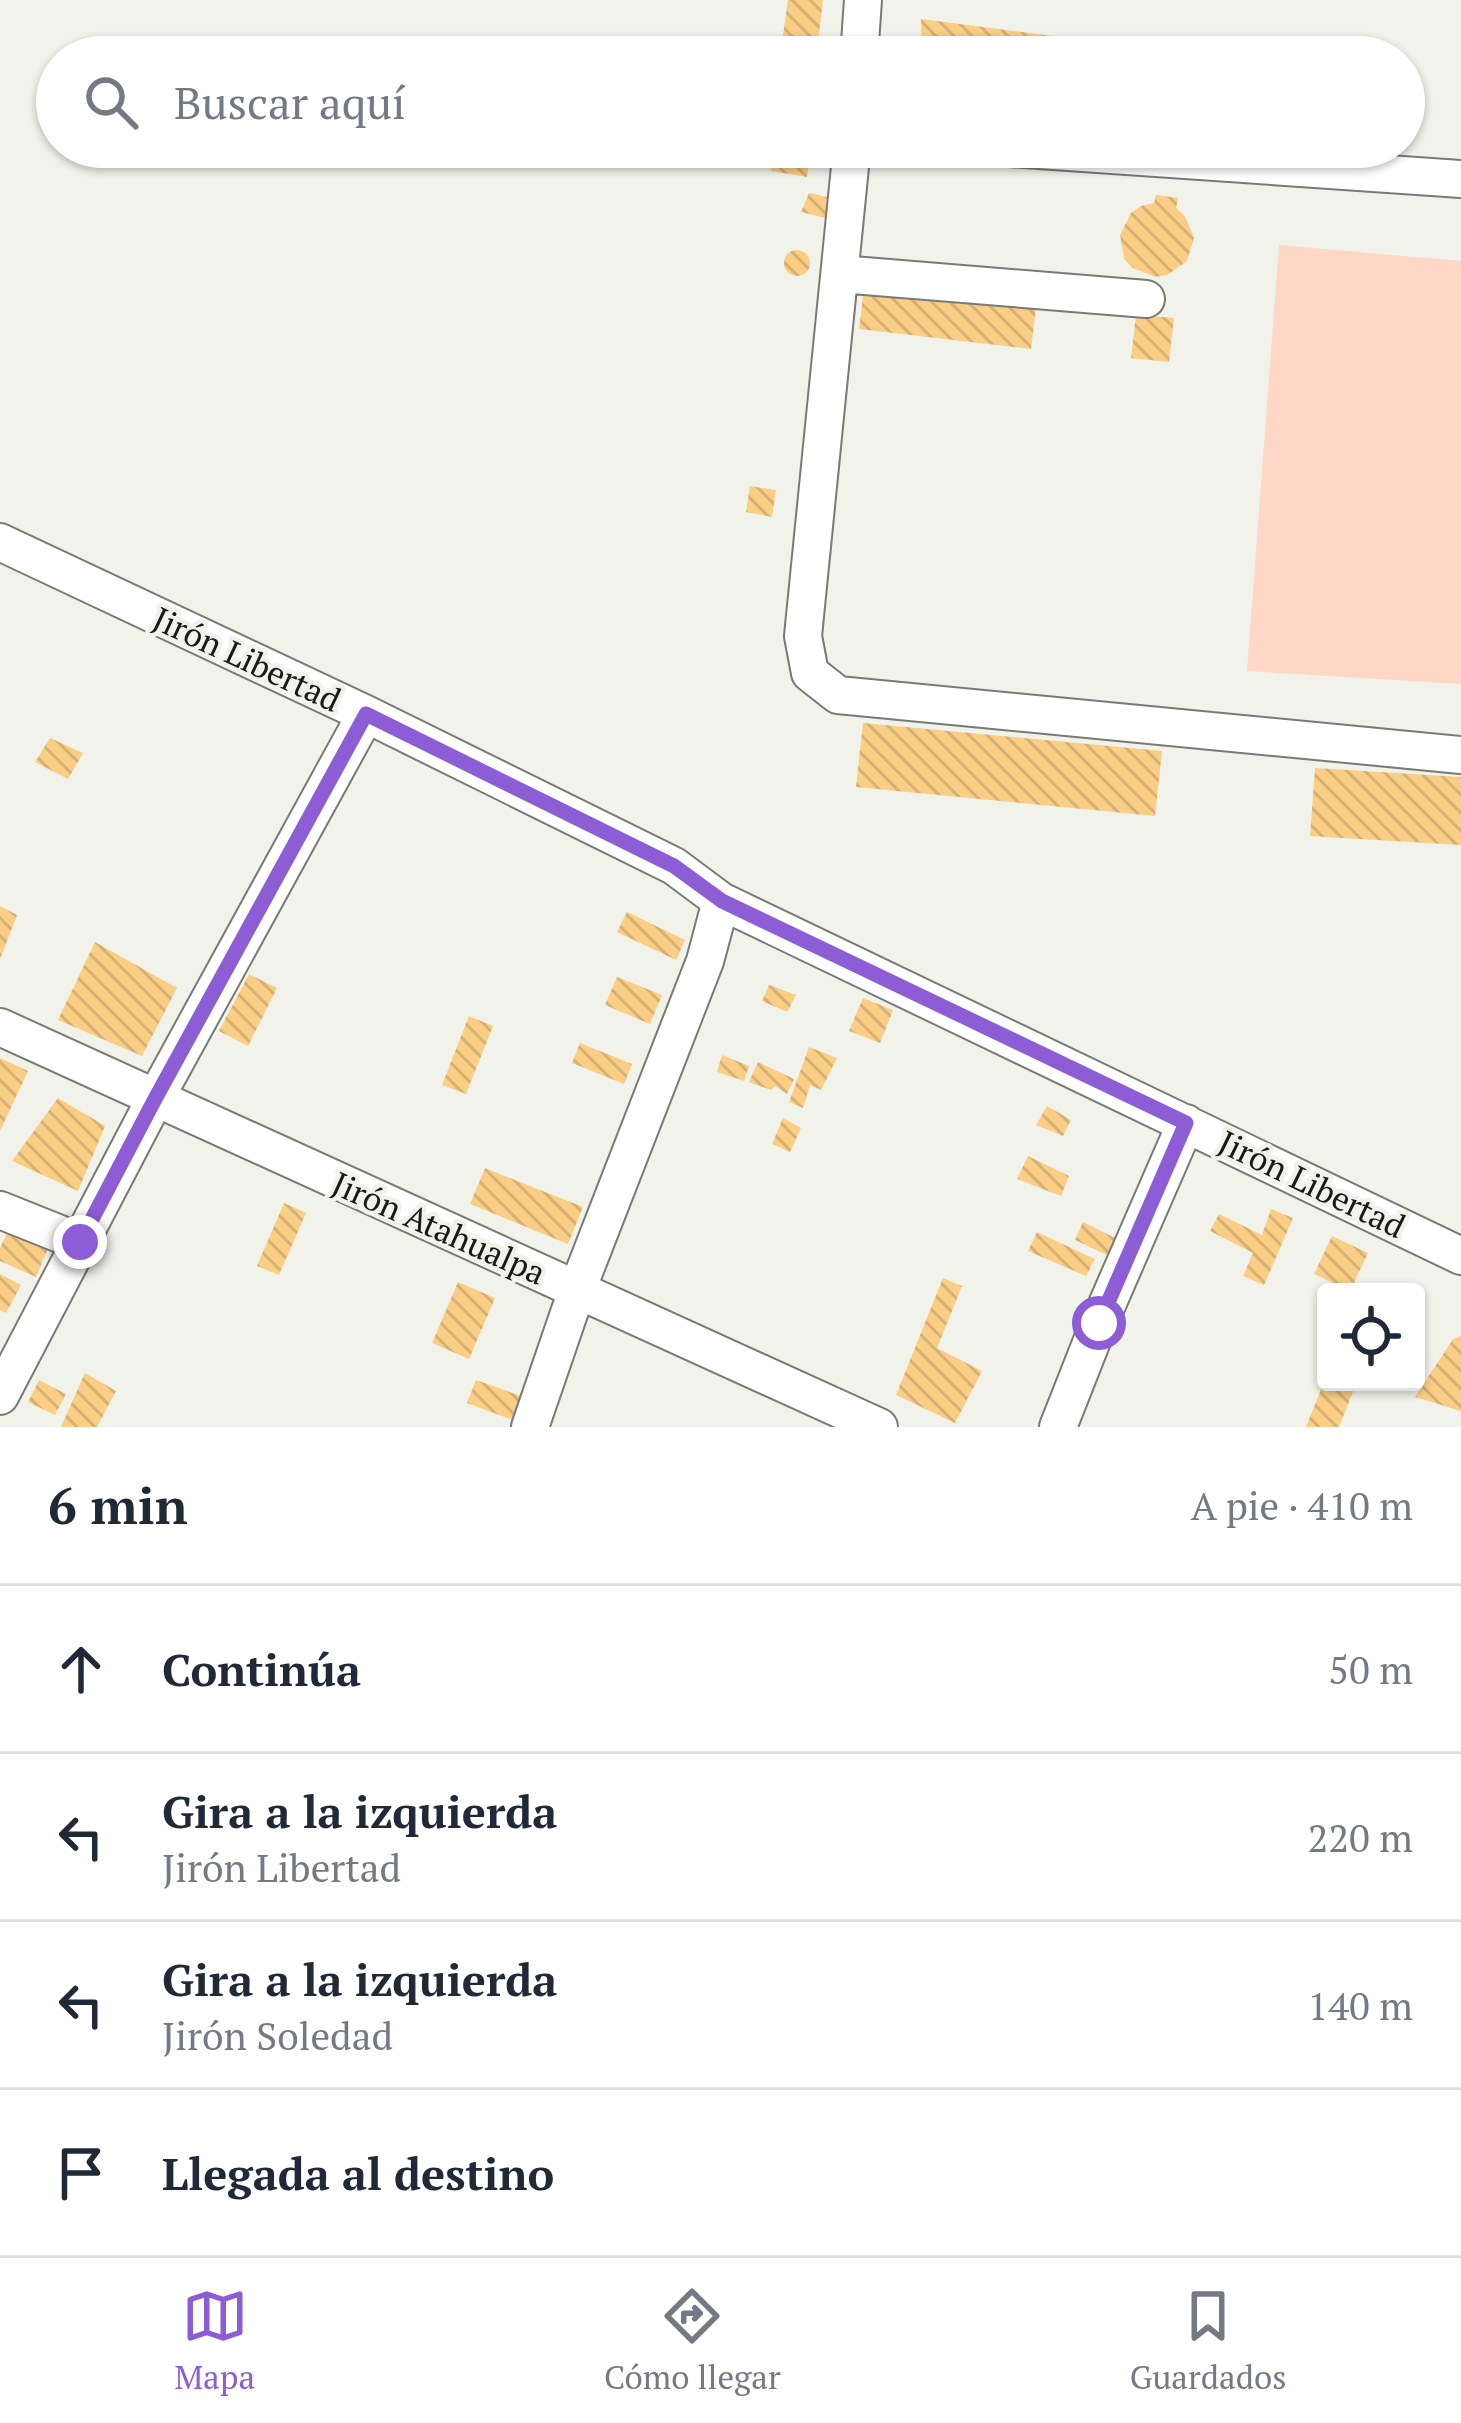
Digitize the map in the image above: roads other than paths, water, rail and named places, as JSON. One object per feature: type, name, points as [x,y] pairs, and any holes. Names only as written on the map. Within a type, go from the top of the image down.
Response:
[{"type":"street","points":[[860,36],[863,0]]},
{"type":"street","points":[[851,168],[803,636],[810,673],[838,695],[1461,754]]},
{"type":"street","points":[[1300,168],[1461,179]]},
{"type":"street","points":[[840,274],[1146,299]]},
{"type":"street","name":"Jirón Libertad","points":[[0,542],[366,714],[674,866],[722,901],[1461,1256]]},
{"type":"street","points":[[0,1396],[155,1099],[366,714]]},
{"type":"street","points":[[530,1427],[577,1290],[705,961],[722,901]]},
{"type":"street","name":"Jirón Atahualpa","points":[[0,1028],[879,1427]]},
{"type":"street","points":[[1058,1427],[1186,1123]]},
{"type":"street","points":[[0,1210],[80,1242]]}]
